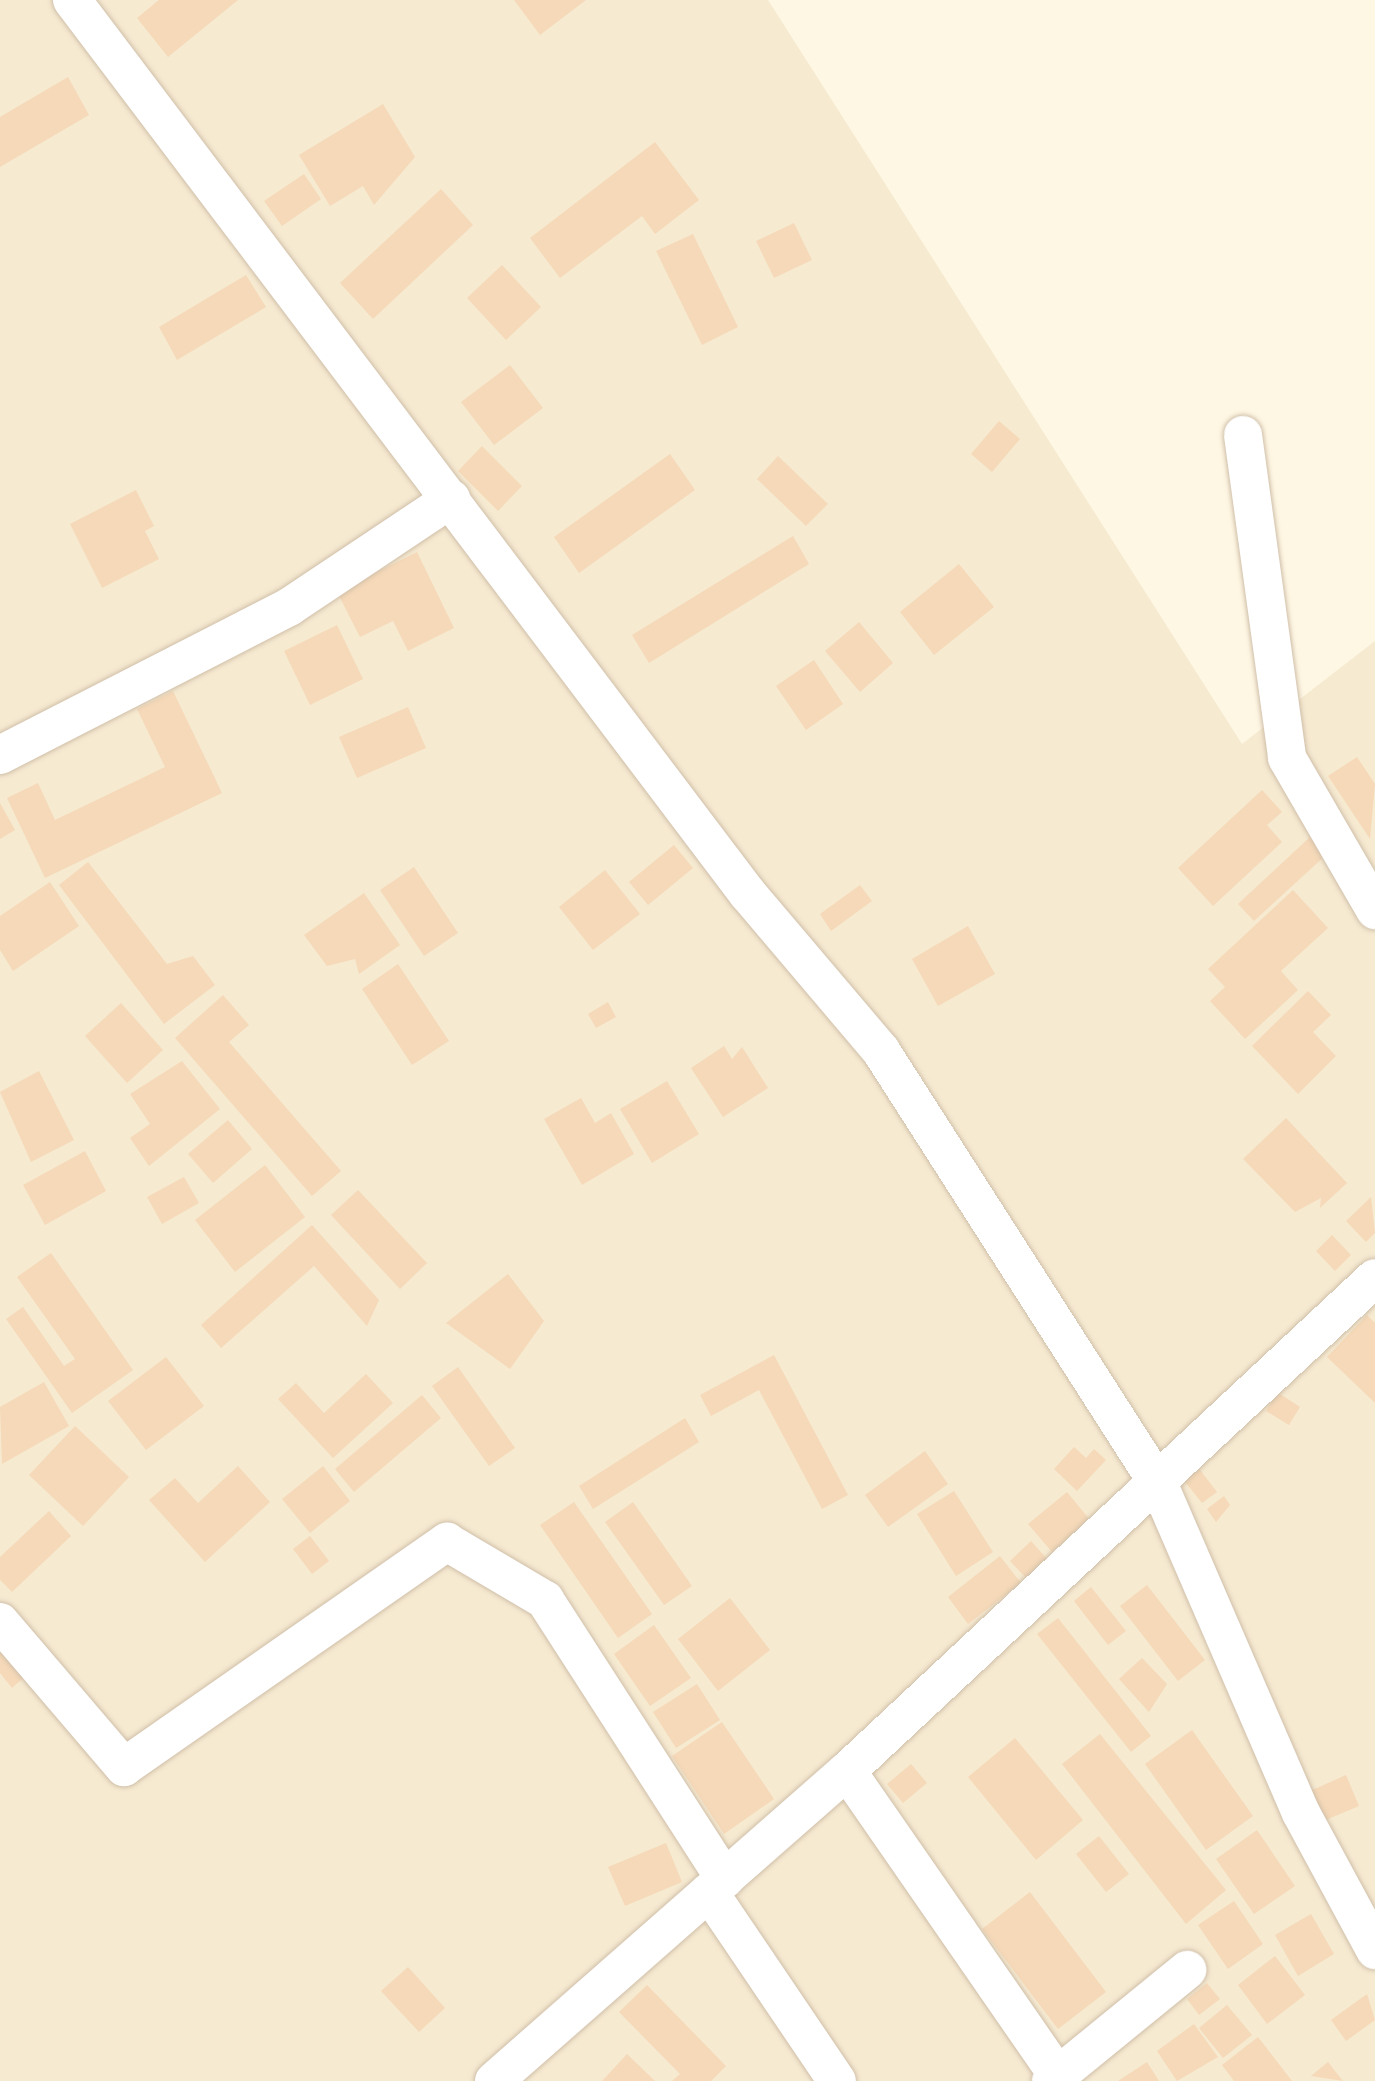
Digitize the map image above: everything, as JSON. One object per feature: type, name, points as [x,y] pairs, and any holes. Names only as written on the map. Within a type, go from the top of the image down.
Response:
[{"type":"street","points":[[72,0],[748,894],[882,1052],[1160,1486],[1301,1814],[1375,1950]]},
{"type":"street","points":[[1243,435],[1286,758],[1375,910]]},
{"type":"street","points":[[0,754],[289,607],[451,499]]},
{"type":"street","points":[[494,2081],[846,1771],[1160,1486],[1375,1278]]},
{"type":"street","points":[[0,1622],[124,1766],[446,1542],[545,1600],[837,2081]]},
{"type":"street","points":[[846,1771],[1057,2079],[1187,1970]]},
{"type":"shaded area","points":[[0,0],[768,0],[1242,744],[1375,641],[1375,2081],[0,2081]]},
{"type":"building","points":[[159,0],[238,0],[168,57],[137,18]]},
{"type":"building","points":[[514,0],[586,0],[540,35]]},
{"type":"building","points":[[68,77],[89,115],[0,167],[0,117]]},
{"type":"building","points":[[383,104],[415,157],[374,205],[363,186],[330,206],[299,155]]},
{"type":"building","points":[[655,142],[699,200],[655,234],[642,216],[560,278],[530,238]]},
{"type":"building","points":[[304,174],[321,199],[282,226],[264,201]]},
{"type":"building","points":[[441,189],[473,225],[373,319],[340,283]]},
{"type":"building","points":[[794,223],[812,260],[774,278],[756,241]]},
{"type":"building","points":[[693,234],[738,327],[702,345],[656,251]]},
{"type":"building","points":[[502,265],[541,307],[506,340],[467,298]]},
{"type":"building","points":[[246,275],[266,307],[177,360],[159,327]]},
{"type":"building","points":[[510,365],[543,408],[494,445],[461,402]]},
{"type":"building","points":[[999,421],[1020,439],[992,472],[971,454]]},
{"type":"building","points":[[482,446],[522,486],[498,511],[458,471]]},
{"type":"building","points":[[670,454],[695,490],[579,573],[554,537]]},
{"type":"building","points":[[778,456],[828,504],[806,526],[757,479]]},
{"type":"building","points":[[136,490],[154,526],[145,531],[159,559],[102,588],[70,524]]},
{"type":"building","points":[[793,536],[809,564],[649,663],[632,635]]},
{"type":"building","points":[[417,552],[454,628],[408,651],[393,621],[360,637],[337,592]]},
{"type":"building","points":[[959,564],[994,607],[934,655],[900,612]]},
{"type":"building","points":[[859,622],[893,663],[860,692],[825,651]]},
{"type":"building","points":[[337,625],[363,679],[310,705],[284,651]]},
{"type":"building","points":[[814,660],[843,704],[806,730],[776,686]]},
{"type":"building","points":[[173,691],[222,793],[45,878],[7,798],[38,783],[55,820],[165,767],[137,709]]},
{"type":"building","points":[[408,707],[426,748],[357,778],[339,737]]},
{"type":"building","points":[[1357,757],[1375,784],[1370,839],[1328,776]]},
{"type":"building","points":[[1262,790],[1282,812],[1267,825],[1282,842],[1213,906],[1178,868]]},
{"type":"building","points":[[0,803],[15,830],[0,839]]},
{"type":"building","points":[[1310,837],[1326,855],[1254,921],[1238,904]]},
{"type":"building","points":[[674,845],[693,868],[648,905],[629,882]]},
{"type":"building","points":[[88,862],[167,964],[193,956],[215,985],[164,1024],[59,885]]},
{"type":"building","points":[[414,867],[458,933],[424,956],[380,890]]},
{"type":"building","points":[[605,870],[640,914],[593,950],[559,907]]},
{"type":"building","points":[[50,882],[79,926],[13,971],[0,950],[0,916]]},
{"type":"building","points":[[860,885],[872,901],[831,931],[820,914]]},
{"type":"building","points":[[1293,890],[1328,928],[1281,971],[1298,990],[1245,1039],[1210,1001],[1225,987],[1208,969]]},
{"type":"building","points":[[364,893],[400,945],[359,974],[355,959],[327,966],[304,935]]},
{"type":"building","points":[[968,926],[995,974],[938,1006],[912,959]]},
{"type":"building","points":[[398,964],[449,1041],[412,1065],[362,989]]},
{"type":"building","points":[[1308,991],[1331,1015],[1313,1032],[1336,1056],[1298,1094],[1252,1046]]},
{"type":"building","points":[[223,995],[249,1025],[229,1042],[341,1171],[312,1196],[175,1038]]},
{"type":"building","points":[[608,1002],[616,1017],[596,1028],[588,1014]]},
{"type":"building","points":[[121,1003],[163,1050],[127,1083],[85,1036]]},
{"type":"building","points":[[724,1046],[732,1059],[742,1047],[768,1088],[723,1117],[691,1068]]},
{"type":"building","points":[[182,1061],[220,1109],[149,1166],[130,1138],[150,1124],[130,1094]]},
{"type":"building","points":[[39,1071],[74,1140],[31,1162],[0,1092]]},
{"type":"building","points":[[667,1081],[699,1134],[652,1163],[620,1109]]},
{"type":"building","points":[[581,1098],[595,1123],[611,1113],[634,1154],[582,1185],[544,1119]]},
{"type":"building","points":[[1286,1118],[1347,1183],[1320,1208],[1321,1198],[1295,1212],[1243,1159]]},
{"type":"building","points":[[228,1120],[252,1149],[213,1183],[188,1154]]},
{"type":"building","points":[[85,1151],[106,1191],[45,1225],[23,1185]]},
{"type":"building","points":[[265,1165],[305,1217],[235,1272],[195,1220]]},
{"type":"building","points":[[184,1177],[199,1203],[162,1224],[147,1197]]},
{"type":"building","points":[[358,1190],[427,1263],[400,1289],[331,1215]]},
{"type":"building","points":[[1371,1197],[1375,1233],[1366,1242],[1346,1221]]},
{"type":"building","points":[[312,1225],[379,1300],[367,1326],[314,1266],[221,1348],[201,1325]]},
{"type":"building","points":[[1332,1235],[1351,1255],[1335,1271],[1316,1251]]},
{"type":"building","points":[[51,1253],[133,1370],[72,1413],[6,1319],[23,1307],[64,1366],[75,1359],[17,1277]]},
{"type":"building","points":[[508,1274],[544,1321],[510,1369],[446,1323]]},
{"type":"building","points":[[1367,1315],[1375,1323],[1375,1403],[1327,1357]]},
{"type":"building","points":[[774,1355],[848,1495],[822,1509],[759,1390],[711,1416],[700,1395]]},
{"type":"building","points":[[166,1357],[204,1406],[146,1450],[108,1401]]},
{"type":"building","points":[[458,1367],[515,1448],[489,1466],[432,1386]]},
{"type":"building","points":[[366,1374],[393,1403],[333,1458],[278,1399],[296,1383],[324,1413]]},
{"type":"building","points":[[44,1382],[69,1426],[2,1464],[0,1407]]},
{"type":"building","points":[[1277,1392],[1300,1407],[1289,1425],[1266,1411]]},
{"type":"building","points":[[422,1395],[441,1418],[354,1492],[335,1469]]},
{"type":"building","points":[[685,1418],[699,1442],[593,1509],[579,1486]]},
{"type":"building","points":[[75,1426],[129,1477],[83,1526],[29,1475]]},
{"type":"building","points":[[1074,1447],[1086,1458],[1094,1449],[1106,1460],[1077,1491],[1054,1469]]},
{"type":"building","points":[[925,1451],[948,1484],[888,1527],[865,1495]]},
{"type":"building","points":[[238,1466],[270,1502],[205,1562],[149,1500],[175,1478],[198,1503]]},
{"type":"building","points":[[323,1466],[350,1501],[310,1533],[282,1499]]},
{"type":"building","points":[[1197,1466],[1217,1492],[1202,1503],[1182,1478]]},
{"type":"building","points":[[954,1491],[993,1552],[956,1576],[917,1514]]},
{"type":"building","points":[[1067,1492],[1090,1520],[1052,1552],[1028,1524]]},
{"type":"building","points":[[1224,1496],[1230,1505],[1216,1522],[1207,1509]]},
{"type":"building","points":[[574,1502],[652,1614],[618,1638],[540,1525]]},
{"type":"building","points":[[633,1502],[692,1586],[664,1605],[605,1522]]},
{"type":"building","points":[[49,1511],[71,1536],[12,1592],[0,1580],[0,1557]]},
{"type":"building","points":[[310,1536],[329,1561],[312,1574],[293,1549]]},
{"type":"building","points":[[1031,1541],[1047,1559],[1027,1579],[1010,1561]]},
{"type":"building","points":[[1000,1556],[1021,1583],[968,1624],[948,1597]]},
{"type":"building","points":[[1147,1585],[1205,1660],[1178,1681],[1120,1606]]},
{"type":"building","points":[[1091,1587],[1126,1631],[1108,1645],[1074,1601]]},
{"type":"building","points":[[730,1598],[770,1650],[718,1691],[678,1639]]},
{"type":"building","points":[[1058,1618],[1151,1736],[1131,1752],[1037,1634]]},
{"type":"building","points":[[654,1625],[691,1678],[650,1706],[614,1654]]},
{"type":"building","points":[[0,1639],[28,1674],[12,1688],[0,1673]]},
{"type":"building","points":[[1142,1658],[1167,1684],[1149,1712],[1119,1679]]},
{"type":"building","points":[[697,1684],[720,1720],[676,1748],[653,1712]]},
{"type":"building","points":[[722,1722],[774,1799],[724,1834],[672,1756]]},
{"type":"building","points":[[1192,1730],[1253,1816],[1206,1850],[1145,1764]]},
{"type":"building","points":[[1100,1734],[1226,1890],[1186,1924],[1062,1764]]},
{"type":"building","points":[[1015,1738],[1083,1820],[1036,1860],[968,1777]]},
{"type":"building","points":[[911,1764],[927,1783],[903,1803],[887,1784]]},
{"type":"building","points":[[1346,1775],[1359,1806],[1321,1822],[1308,1792]]},
{"type":"building","points":[[1257,1830],[1295,1886],[1254,1914],[1216,1859]]},
{"type":"building","points":[[1099,1836],[1129,1874],[1106,1892],[1076,1854]]},
{"type":"building","points":[[666,1843],[682,1882],[625,1906],[608,1867]]},
{"type":"building","points":[[1030,1892],[1106,1992],[1058,2029],[982,1929]]},
{"type":"building","points":[[1234,1901],[1263,1944],[1228,1969],[1198,1925]]},
{"type":"building","points":[[1311,1914],[1334,1954],[1298,1976],[1275,1935]]},
{"type":"building","points":[[1275,1956],[1305,1995],[1267,2024],[1238,1985]]},
{"type":"building","points":[[408,1967],[445,2008],[419,2032],[381,1991]]},
{"type":"building","points":[[1207,1983],[1220,1999],[1199,2015],[1187,1999]]},
{"type":"building","points":[[647,1985],[726,2066],[711,2081],[672,2081],[680,2074],[619,2012]]},
{"type":"building","points":[[1367,1994],[1375,2020],[1346,2041],[1331,2020]]},
{"type":"building","points":[[1227,2005],[1252,2035],[1223,2058],[1199,2028]]},
{"type":"building","points":[[1194,2024],[1218,2057],[1177,2081],[1157,2051]]},
{"type":"building","points":[[1258,2037],[1292,2081],[1234,2081],[1222,2065]]},
{"type":"building","points":[[627,2054],[655,2081],[602,2081]]},
{"type":"building","points":[[1147,2062],[1159,2081],[1118,2081]]},
{"type":"building","points":[[1328,2062],[1343,2081],[1311,2076]]}]
